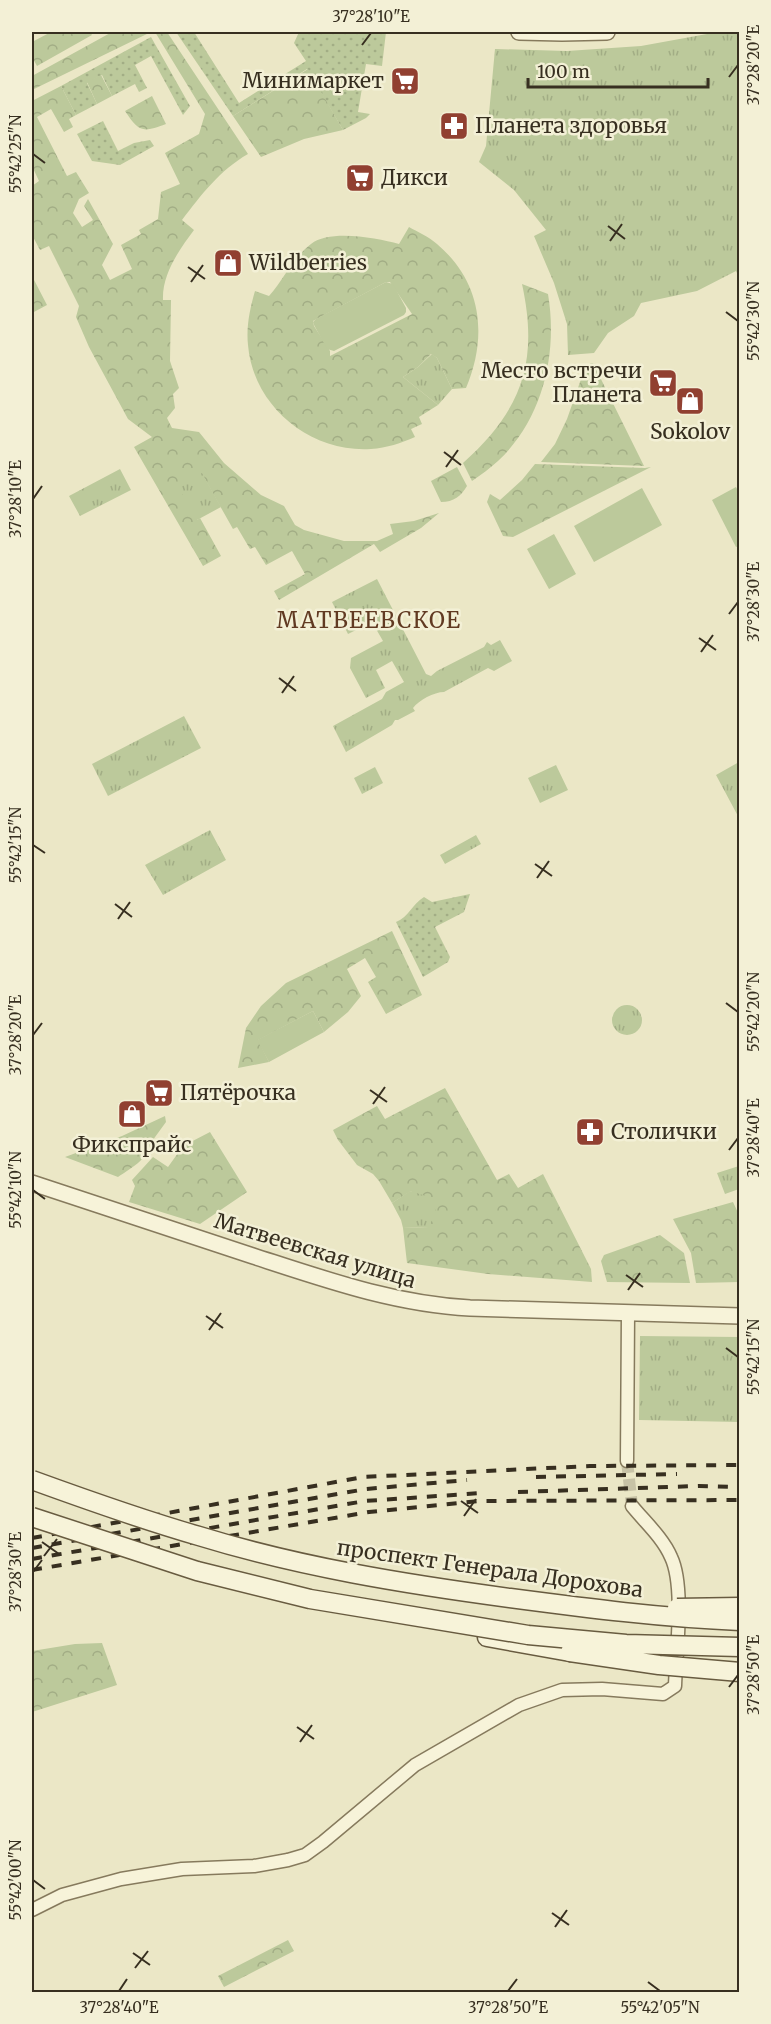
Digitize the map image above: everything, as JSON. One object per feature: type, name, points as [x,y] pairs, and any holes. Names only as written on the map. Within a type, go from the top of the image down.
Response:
[{"type":"main road","name":"проспект Генерала Дорохова","points":[[32,1480],[199,1536],[331,1569],[434,1588],[604,1610],[740,1622]]},
{"type":"main road","points":[[32,1517],[197,1571],[378,1618],[570,1652],[659,1665],[740,1672]]},
{"type":"main road","points":[[310,1599],[528,1635],[626,1644],[740,1647]]},
{"type":"main road","points":[[604,1610],[740,1607]]},
{"type":"street","points":[[519,32],[607,32]]},
{"type":"street","name":"Матвеевская улица","points":[[32,1184],[316,1276],[398,1300],[436,1306],[740,1316]]},
{"type":"street","points":[[627,1461],[628,1313]]},
{"type":"street","points":[[32,1910],[62,1895],[121,1879],[182,1869],[254,1866],[305,1855],[415,1765],[519,1705],[562,1690],[602,1689],[663,1694],[675,1686],[679,1585],[672,1558],[632,1506]]},
{"type":"green space","points":[[51,32],[90,32],[92,35],[37,66],[32,57],[32,42]]},
{"type":"green space","points":[[112,32],[151,32],[32,90],[32,76]]},
{"type":"green space","points":[[155,32],[167,32],[248,154],[220,175],[182,220],[194,230],[172,263],[165,281],[163,300],[171,300],[170,361],[179,388],[173,394],[175,408],[167,418],[172,428],[199,432],[224,463],[261,495],[284,506],[295,525],[304,530],[344,541],[377,541],[393,534],[390,524],[414,521],[439,513],[421,528],[380,552],[374,544],[279,600],[274,591],[305,574],[292,551],[266,565],[255,547],[250,549],[237,527],[233,529],[202,474],[197,520],[200,518],[221,556],[203,566],[134,447],[152,437],[128,419],[89,347],[76,317],[79,306],[49,246],[40,250],[32,235],[32,186],[39,181],[32,166],[32,101],[61,86],[76,115],[69,119],[73,127],[64,132],[51,109],[37,117],[67,176],[76,172],[89,193],[79,199],[73,213],[82,227],[93,220],[84,206],[88,199],[113,244],[102,265],[110,280],[132,269],[121,245],[141,234],[139,230],[158,219],[161,192],[180,184],[165,153],[199,134],[205,114]]},
{"type":"green space","points":[[176,32],[194,32],[239,103],[306,61],[294,43],[299,32],[386,32],[382,66],[366,64],[358,112],[370,114],[343,130],[307,69],[233,116]]},
{"type":"green space","points":[[718,32],[739,32],[739,277],[736,271],[697,291],[641,303],[634,316],[608,333],[594,353],[568,355],[567,324],[554,283],[534,236],[546,230],[514,190],[479,162],[486,146],[495,49],[567,51],[641,46]]},
{"type":"green space","points":[[151,37],[190,106],[183,115],[151,56],[135,65],[147,88],[139,92],[135,84],[112,96],[102,75],[87,83],[97,104],[76,115],[61,86]]},
{"type":"green space","points":[[308,69],[343,130],[304,139],[261,157],[233,116]]},
{"type":"green space","points":[[101,75],[112,96],[97,104],[87,82]]},
{"type":"green space","points":[[152,96],[166,124],[151,129],[142,129],[125,111]]},
{"type":"green space","points":[[103,121],[118,151],[134,143],[150,140],[154,146],[120,165],[92,161],[77,134]]},
{"type":"green space","points":[[409,227],[437,244],[464,275],[477,311],[478,330],[477,349],[466,388],[452,389],[437,358],[431,354],[403,377],[438,405],[419,417],[422,424],[411,429],[415,437],[383,448],[371,449],[348,448],[327,443],[307,434],[288,421],[273,406],[261,388],[252,367],[248,345],[249,318],[255,291],[269,296],[299,256],[319,239],[354,236],[399,244]],"holes":[[[386,282],[390,282],[412,314],[330,356],[330,351],[313,321]]]},
{"type":"green space","points":[[32,276],[47,305],[32,313]]},
{"type":"green space","points":[[386,282],[393,284],[406,308],[404,315],[334,351],[327,349],[313,322]]},
{"type":"green space","points":[[522,284],[548,294],[551,339],[544,384],[526,425],[513,444],[498,461],[472,481],[463,463],[500,424],[521,383],[528,337],[527,312]]},
{"type":"green space","points":[[432,354],[437,358],[452,389],[438,405],[403,377]]},
{"type":"green space","points":[[593,363],[644,466],[541,462],[555,444],[567,419],[586,365]]},
{"type":"green space","points":[[535,464],[651,467],[513,537],[503,536],[487,502],[490,494],[500,500],[522,480]]},
{"type":"green space","points":[[457,467],[467,486],[457,498],[441,502],[431,481]]},
{"type":"green space","points":[[120,469],[131,490],[80,516],[69,496]]},
{"type":"green space","points":[[202,473],[221,507],[197,520],[178,487]]},
{"type":"green space","points":[[736,487],[740,495],[739,546],[736,547],[712,500]]},
{"type":"green space","points":[[642,488],[662,525],[594,562],[574,526]]},
{"type":"green space","points":[[554,534],[576,574],[549,589],[527,549]]},
{"type":"green space","points":[[377,579],[426,674],[431,676],[484,647],[487,642],[491,645],[500,640],[512,661],[494,671],[488,668],[444,692],[427,697],[413,708],[415,711],[395,720],[392,725],[346,752],[333,726],[382,699],[386,692],[404,682],[392,661],[376,670],[385,688],[366,698],[350,668],[351,658],[383,641],[372,622],[348,634],[332,602]]},
{"type":"green space","points":[[184,716],[201,748],[108,796],[92,764]]},
{"type":"green space","points":[[739,762],[739,818],[716,775]]},
{"type":"green space","points":[[556,765],[568,790],[540,803],[528,778]]},
{"type":"green space","points":[[375,767],[383,783],[362,794],[354,778]]},
{"type":"green space","points":[[210,830],[226,860],[163,895],[145,865]]},
{"type":"green space","points":[[476,835],[481,844],[445,864],[440,855]]},
{"type":"green space","points":[[470,894],[464,912],[435,927],[450,957],[448,962],[423,977],[396,922],[424,897],[432,902]]},
{"type":"green space","points":[[392,931],[422,995],[386,1014],[368,982],[376,977],[365,958],[347,969],[361,996],[348,1012],[324,1032],[313,1011],[258,1040],[269,1062],[238,1068],[246,1028],[261,1006],[286,983]]},
{"type":"green space","points":[[627,1005],[638,1009],[642,1020],[638,1031],[627,1035],[616,1031],[612,1020],[616,1009]]},
{"type":"green space","points":[[313,1011],[324,1032],[269,1062],[257,1040]]},
{"type":"green space","points":[[445,1088],[497,1180],[509,1174],[518,1188],[543,1174],[591,1269],[592,1282],[488,1274],[407,1263],[403,1228],[428,1227],[411,1191],[392,1203],[379,1181],[373,1174],[357,1165],[333,1130],[377,1106],[385,1119]]},
{"type":"green space","points":[[165,1116],[166,1122],[150,1144],[146,1155],[118,1177],[65,1157],[122,1136]]},
{"type":"green space","points":[[210,1132],[247,1192],[200,1224],[129,1202],[135,1186],[132,1180],[153,1157],[168,1167],[183,1146]]},
{"type":"green space","points":[[739,1166],[739,1189],[725,1194],[717,1173]]},
{"type":"green space","points":[[410,1191],[426,1196],[437,1212],[428,1227],[403,1228],[392,1203]]},
{"type":"green space","points":[[733,1202],[739,1215],[739,1282],[696,1283],[691,1253],[673,1219]]},
{"type":"green space","points":[[660,1235],[684,1253],[690,1283],[607,1282],[601,1261],[604,1255]]},
{"type":"green space","points":[[640,1336],[739,1337],[739,1422],[639,1420]]},
{"type":"green space","points":[[102,1643],[117,1685],[32,1712],[32,1651],[75,1644]]},
{"type":"green space","points":[[288,1940],[294,1951],[224,1987],[218,1976]]},
{"type":"tunnel","points":[[627,1461],[632,1506]]},
{"type":"railway","points":[[32,1538],[363,1477],[590,1466],[740,1465]]},
{"type":"railway","points":[[536,1477],[677,1474]]},
{"type":"railway","points":[[32,1548],[366,1489],[467,1480]]},
{"type":"railway","points":[[518,1492],[699,1486],[740,1487]]},
{"type":"railway","points":[[32,1559],[365,1501],[482,1493]]},
{"type":"railway","points":[[32,1570],[369,1512],[480,1501],[740,1500]]},
{"type":"place","name":"Минимаркет","points":[[405,81]]},
{"type":"place","name":"Планета здоровья","points":[[454,126]]},
{"type":"place","name":"Дикси","points":[[360,178]]},
{"type":"place","name":"Wildberries","points":[[228,263]]},
{"type":"place","name":"Место встречи Планета","points":[[663,383]]},
{"type":"place","name":"Sokolov","points":[[690,401]]},
{"type":"place","name":"Пятёрочка","points":[[159,1093]]},
{"type":"place","name":"Фикспрайс","points":[[132,1114]]},
{"type":"place","name":"Столички","points":[[590,1132]]},
{"type":"district","name":"МАТВЕЕВСКОЕ","points":[[369,620]]}]
